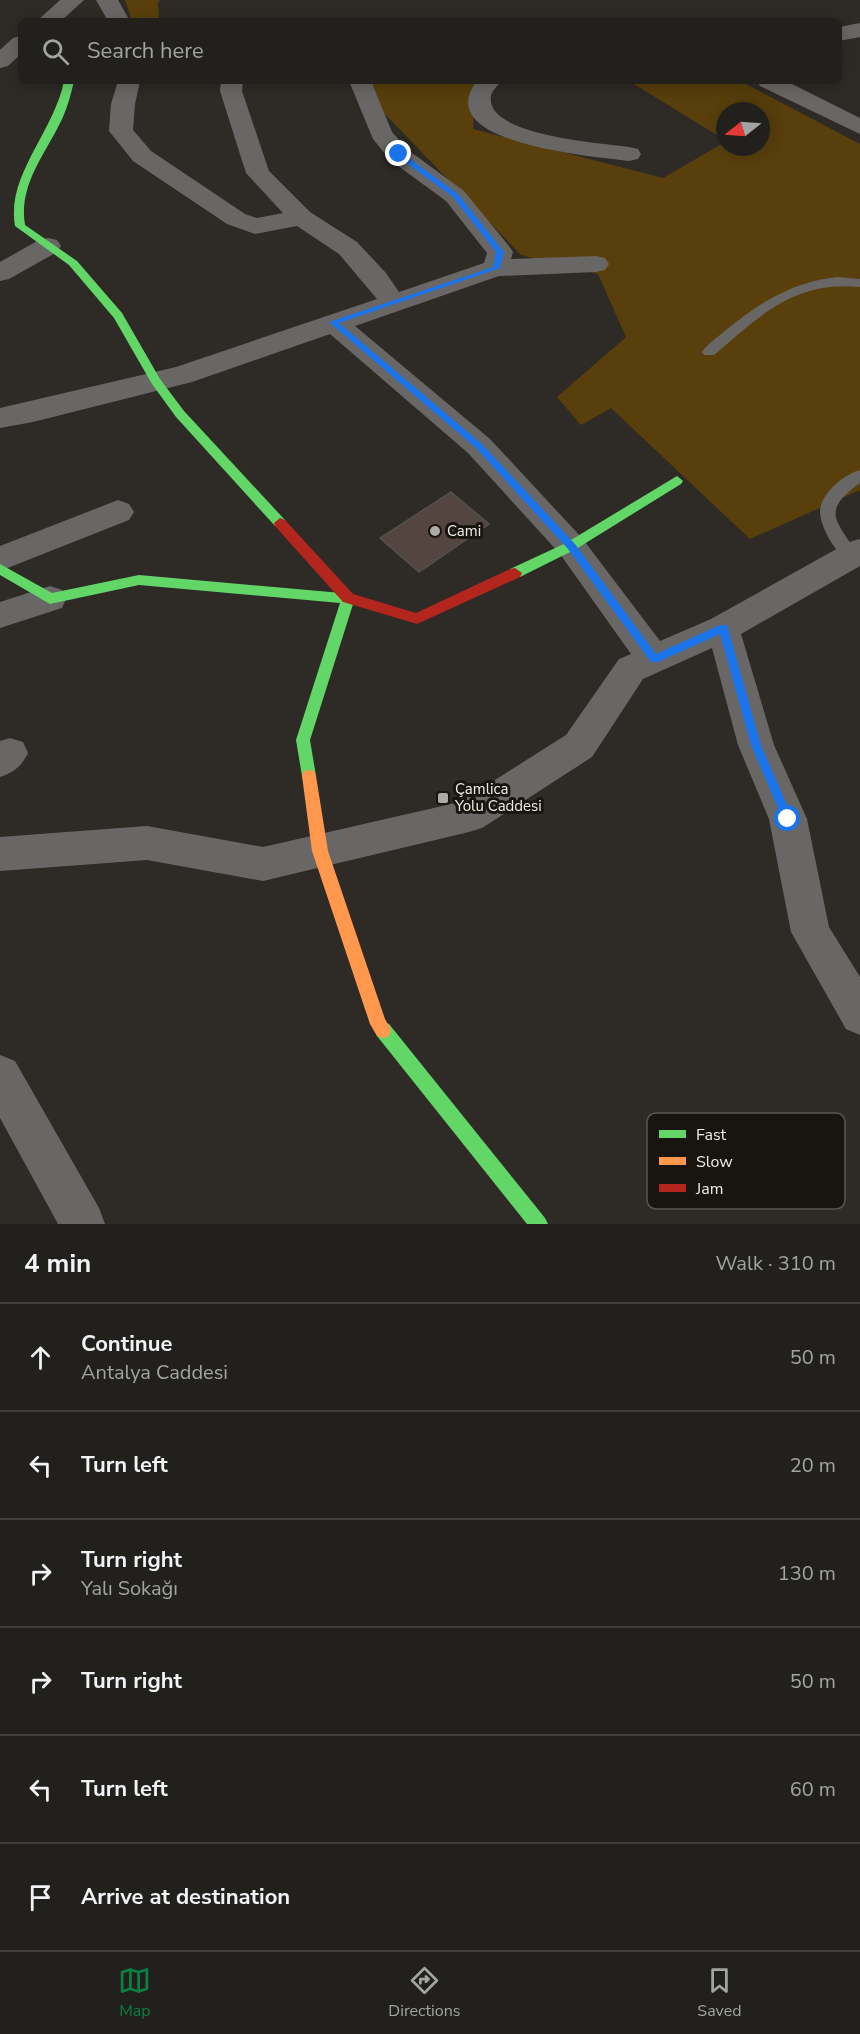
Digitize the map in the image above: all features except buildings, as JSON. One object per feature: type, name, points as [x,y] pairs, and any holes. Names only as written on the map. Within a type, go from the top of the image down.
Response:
[{"type":"street","points":[[107,0],[117,18]]},
{"type":"street","points":[[842,33],[860,30]]},
{"type":"street","points":[[0,61],[18,46]]},
{"type":"street","points":[[69,84],[68,95],[59,119],[18,192],[16,216],[20,226],[73,263],[118,316],[156,381],[180,414],[348,598]]},
{"type":"street","points":[[128,84],[123,104],[121,131],[142,156],[236,219],[255,226],[301,217]]},
{"type":"street","points":[[232,84],[231,91],[258,173],[301,217],[348,248],[377,279],[393,302]]},
{"type":"street","points":[[361,84],[381,134],[399,154],[455,196],[500,252],[496,268]]},
{"type":"street","points":[[487,84],[479,96],[480,108],[495,125],[507,132],[538,140],[629,154]]},
{"type":"street","points":[[774,84],[860,128]]},
{"type":"street","points":[[0,273],[48,246]]},
{"type":"street","points":[[0,418],[182,375],[496,268],[596,264]]},
{"type":"street","points":[[333,322],[479,446],[571,546],[654,659]]},
{"type":"street","points":[[0,615],[50,598],[139,580],[348,598],[417,619],[571,546],[677,481]]},
{"type":"street","points":[[0,559],[118,512]]},
{"type":"street","points":[[0,854],[147,843],[263,864],[470,816],[579,746],[631,669],[723,628],[855,553]]},
{"type":"street","points":[[0,569],[50,598]]},
{"type":"street","points":[[348,598],[303,740],[320,851],[378,1024],[539,1224]]},
{"type":"street","points":[[723,628],[756,745],[788,819],[811,932],[860,1015]]},
{"type":"street","points":[[0,1076],[83,1224]]},
{"type":"lane","points":[[709,352],[780,296],[816,283],[836,281],[860,283]]},
{"type":"lane","points":[[855,553],[828,521],[828,508],[832,497],[860,474]]},
{"type":"shaded area","points":[[125,0],[160,0],[158,3],[159,18],[131,18]]},
{"type":"shaded area","points":[[356,84],[476,84],[473,129],[663,178],[716,147],[716,156],[770,156],[770,102],[716,102],[716,134],[634,84],[746,84],[860,144],[860,490],[750,539],[611,408],[581,425],[557,397],[626,337],[598,274],[521,255]]},
{"type":"traffic: fast","points":[[68,84],[58,118],[27,174],[20,192],[17,210],[20,226],[73,263],[118,316],[156,381],[180,414],[280,523]]},
{"type":"traffic: fast","points":[[515,573],[571,546],[677,481]]},
{"type":"traffic: fast","points":[[0,569],[50,599],[139,580],[348,598],[303,740],[309,776]]},
{"type":"traffic: fast","points":[[383,1030],[539,1224]]},
{"type":"traffic: slow","points":[[309,776],[320,851],[378,1024],[383,1030]]},
{"type":"traffic: jam","points":[[280,523],[348,598],[417,619],[515,573]]},
{"type":"place","name":"Cami","points":[[435,531]]},
{"type":"place","name":"Çamlica Yolu Caddesi","points":[[443,798]]},
{"type":"route","points":[[399,154],[455,196],[500,252],[496,268],[333,322],[479,446],[571,546],[654,659],[723,628],[756,745],[788,819]]}]
